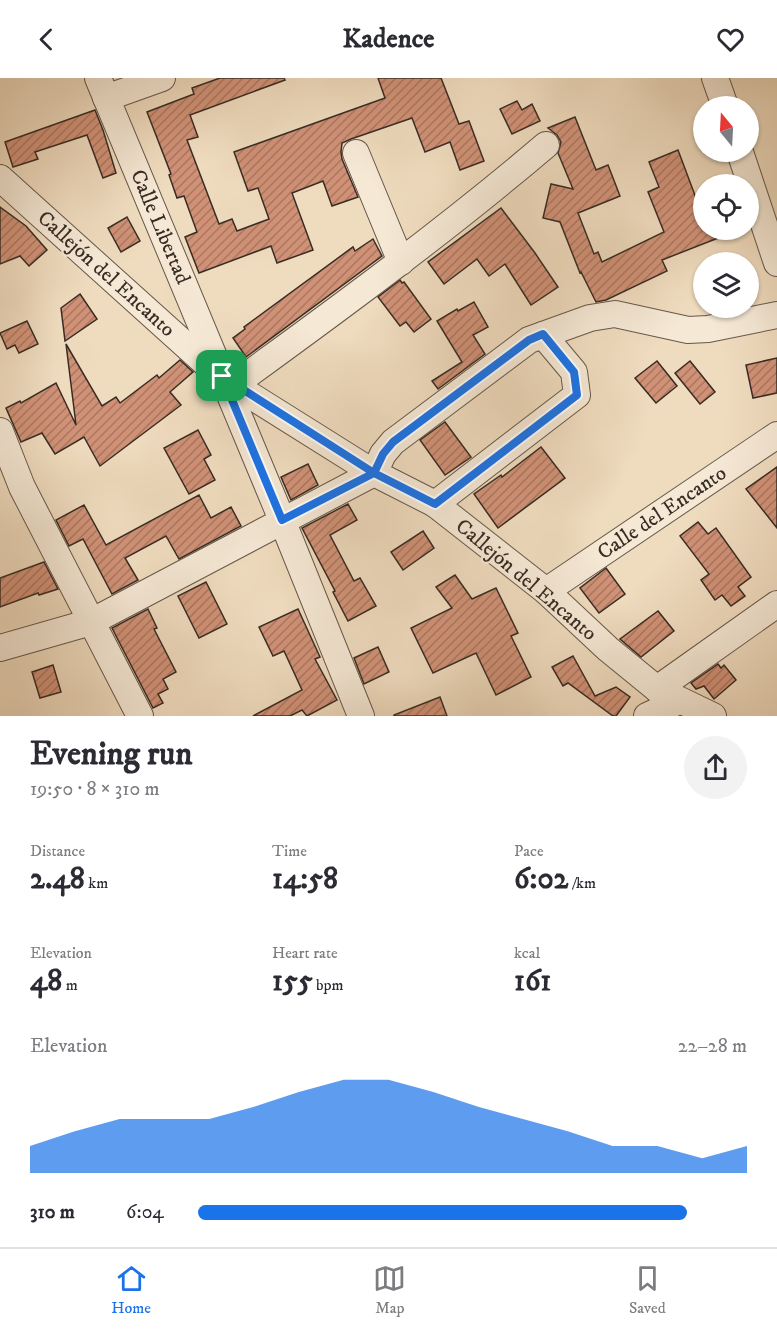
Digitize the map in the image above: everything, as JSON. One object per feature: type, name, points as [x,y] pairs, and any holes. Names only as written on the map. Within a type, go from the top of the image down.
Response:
[{"type":"street","points":[[102,88],[162,78]]},
{"type":"street","points":[[715,78],[721,96]]},
{"type":"street","name":"Calle Libertad","points":[[102,88],[228,380],[361,716]]},
{"type":"street","points":[[228,380],[401,262],[546,145]]},
{"type":"street","points":[[356,153],[401,262]]},
{"type":"street","points":[[743,162],[777,263]]},
{"type":"street","name":"Callejón del Encanto","points":[[0,178],[228,380],[374,473],[435,504],[546,591],[608,649],[657,689],[713,716]]},
{"type":"street","points":[[0,648],[91,622],[374,473],[383,454],[393,442],[529,340],[543,334],[590,318],[615,314],[688,330],[708,329],[777,315]]},
{"type":"street","points":[[435,504],[577,395],[574,372],[543,334]]},
{"type":"street","points":[[0,431],[11,490],[91,622],[140,716]]},
{"type":"street","name":"Calle del Encanto","points":[[546,591],[777,435]]},
{"type":"street","points":[[657,689],[777,604]]},
{"type":"street","points":[[647,716],[679,700]]},
{"type":"building","points":[[220,78],[284,78],[285,80],[190,115],[198,137],[187,140],[219,224],[232,219],[237,231],[269,219],[258,188],[248,191],[234,152],[385,98],[378,78],[441,78],[459,124],[469,121],[484,161],[460,170],[450,142],[425,152],[412,118],[351,139],[342,143],[341,152],[358,197],[332,206],[323,181],[292,193],[313,250],[277,263],[271,246],[199,273],[185,237],[197,232],[184,196],[177,198],[169,175],[171,174],[147,112],[194,94],[192,88]]},
{"type":"building","points":[[517,101],[522,110],[532,104],[540,121],[512,134],[500,109]]},
{"type":"building","points":[[95,110],[116,173],[103,178],[87,135],[35,152],[38,159],[13,167],[5,142]]},
{"type":"building","points":[[575,117],[596,170],[608,165],[620,196],[578,213],[594,254],[598,252],[602,262],[664,232],[648,192],[659,187],[649,162],[678,150],[693,190],[693,240],[713,240],[662,260],[667,271],[606,300],[596,302],[580,273],[560,222],[543,218],[551,184],[573,189],[558,153],[561,142],[557,135],[548,128]]},
{"type":"building","points":[[0,207],[26,226],[47,250],[29,266],[20,256],[0,264]]},
{"type":"building","points":[[501,208],[558,287],[531,305],[505,264],[489,276],[477,259],[444,284],[428,262]]},
{"type":"building","points":[[127,217],[140,241],[121,252],[108,228]]},
{"type":"building","points":[[373,239],[382,256],[246,357],[233,338],[245,329],[244,327],[353,247],[355,251]]},
{"type":"building","points":[[400,280],[404,282],[431,319],[414,332],[406,322],[400,326],[378,297]]},
{"type":"building","points":[[80,294],[97,319],[65,341],[61,308]]},
{"type":"building","points":[[474,302],[488,327],[473,335],[485,354],[438,389],[432,381],[462,362],[437,321]]},
{"type":"building","points":[[27,321],[38,344],[19,353],[15,345],[7,349],[0,333]]},
{"type":"building","points":[[66,344],[102,406],[116,397],[120,403],[157,375],[159,378],[180,360],[193,372],[170,392],[181,405],[100,466],[84,437],[55,454],[42,433],[21,442],[6,408],[20,401],[21,403],[56,383],[76,425]]},
{"type":"building","points":[[777,358],[777,393],[753,398],[746,365]]},
{"type":"building","points":[[657,361],[677,386],[656,403],[635,378]]},
{"type":"building","points":[[690,361],[715,392],[700,404],[675,373]]},
{"type":"building","points":[[445,422],[471,457],[445,475],[420,440]]},
{"type":"building","points":[[198,430],[211,455],[204,459],[215,480],[189,494],[164,448]]},
{"type":"building","points":[[541,447],[565,478],[498,528],[474,494],[501,475],[502,477]]},
{"type":"building","points":[[308,464],[318,485],[291,500],[281,477]]},
{"type":"building","points":[[777,467],[777,528],[746,489]]},
{"type":"building","points":[[199,495],[211,518],[231,507],[241,526],[179,559],[166,536],[125,558],[138,580],[112,594],[83,539],[69,546],[56,520],[84,505],[106,545]]},
{"type":"building","points":[[348,504],[357,520],[330,535],[354,581],[360,578],[376,606],[348,621],[302,528]]},
{"type":"building","points":[[698,522],[708,534],[716,528],[751,577],[738,587],[745,596],[731,606],[722,595],[715,600],[701,580],[709,574],[680,536]]},
{"type":"building","points":[[423,531],[434,548],[403,570],[391,552]]},
{"type":"building","points":[[44,562],[58,589],[39,595],[38,593],[0,607],[0,578]]},
{"type":"building","points":[[606,568],[625,594],[599,613],[580,588]]},
{"type":"building","points":[[455,575],[472,599],[496,588],[518,633],[511,636],[531,677],[496,695],[476,653],[433,673],[411,628],[452,608],[436,587]]},
{"type":"building","points":[[206,582],[227,624],[199,638],[178,596]]},
{"type":"building","points":[[148,609],[157,628],[154,629],[176,672],[163,679],[168,689],[158,694],[163,703],[153,708],[112,628]]},
{"type":"building","points":[[298,609],[320,657],[315,659],[337,700],[307,716],[302,710],[290,716],[253,716],[302,690],[284,651],[273,656],[259,627]]},
{"type":"building","points":[[658,611],[674,631],[641,657],[620,639]]},
{"type":"building","points":[[378,647],[389,672],[364,684],[354,658]]},
{"type":"building","points":[[573,656],[595,696],[616,687],[630,697],[616,716],[568,683],[563,686],[552,667]]},
{"type":"building","points":[[718,664],[721,668],[724,665],[736,680],[714,699],[704,686],[696,689],[691,683]]},
{"type":"building","points":[[53,665],[61,692],[40,698],[32,672]]},
{"type":"building","points":[[440,697],[447,716],[394,716],[394,715]]},
{"type":"route","points":[[222,376],[282,520],[374,473],[383,454],[393,442],[529,340],[543,334],[574,372],[577,395],[435,504],[374,473],[222,376]]}]
